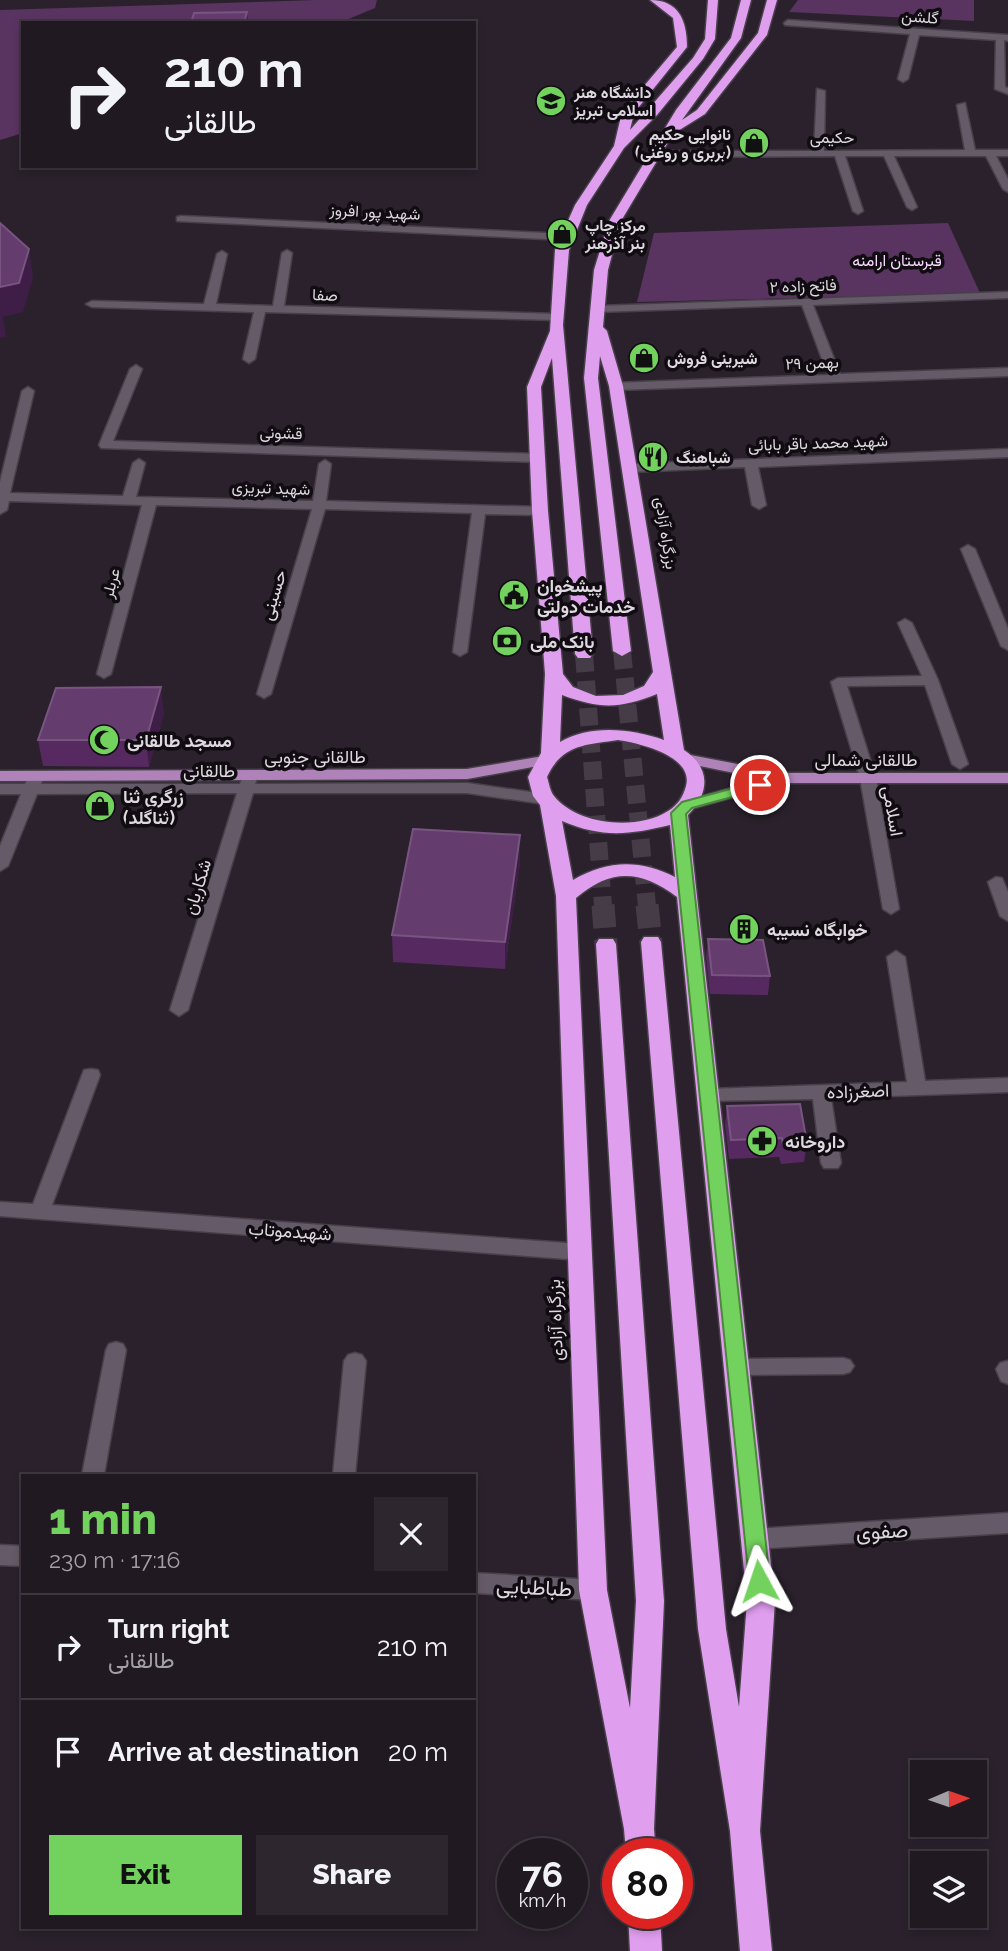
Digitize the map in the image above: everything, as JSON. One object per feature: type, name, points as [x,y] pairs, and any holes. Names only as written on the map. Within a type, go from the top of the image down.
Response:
[{"type":"highway","points":[[620,146],[628,112],[682,47],[682,26],[676,12],[655,0]]},
{"type":"highway","points":[[678,18],[680,0]]},
{"type":"highway","points":[[584,653],[556,321],[562,250],[581,205],[620,146],[653,113],[698,59],[710,39],[713,0]]},
{"type":"highway","name":"بزرگراه آزادی","points":[[622,651],[591,378],[601,270],[615,220],[682,110],[736,38],[746,0]]},
{"type":"highway","points":[[666,136],[701,112],[764,33],[771,0]]},
{"type":"highway","name":"بزرگراه آزادی","points":[[598,317],[616,386],[661,673],[680,755]]},
{"type":"highway","points":[[547,757],[568,742],[592,735],[644,737],[680,755],[694,774],[695,790],[683,809],[671,818],[647,827],[621,830],[593,827],[568,819],[547,803],[536,779],[547,757],[554,674],[540,511],[534,387],[556,321]]},
{"type":"highway","points":[[554,674],[567,691],[594,701],[626,701],[651,690],[661,673]]},
{"type":"highway","name":"بزرگراه آزادی","points":[[547,803],[566,896],[593,1590],[639,1838]]},
{"type":"highway","points":[[683,809],[687,895],[761,1601],[745,1831]]},
{"type":"highway","points":[[566,896],[583,879],[610,870],[640,870],[668,879],[687,895]]},
{"type":"highway","points":[[651,942],[712,1629],[745,1831],[756,1951]]},
{"type":"highway","name":"بزرگراه آزادی","points":[[606,944],[650,1601],[640,1838]]},
{"type":"highway","points":[[645,1929],[646,1951]]},
{"type":"main road","name":"طالقانی شمالی","points":[[680,755],[784,778],[1008,778]]},
{"type":"main road","name":"طالقانی جنوبی","points":[[248,782],[467,774],[547,757]]},
{"type":"main road","points":[[0,776],[34,782]]},
{"type":"main road","points":[[683,809],[784,778]]},
{"type":"street","name":"گلشن","points":[[788,23],[1004,38]]},
{"type":"street","points":[[903,79],[915,31]]},
{"type":"street","points":[[1004,38],[1000,89],[1008,91]]},
{"type":"street","points":[[819,153],[820,91]]},
{"type":"street","points":[[962,105],[970,153]]},
{"type":"street","points":[[839,153],[858,211]]},
{"type":"street","points":[[887,153],[912,206]]},
{"type":"street","points":[[989,153],[1008,189]]},
{"type":"street","name":"حکیمی","points":[[656,154],[1008,153]]},
{"type":"street","name":"شهید پور افروز","points":[[181,219],[567,237]]},
{"type":"street","points":[[278,310],[286,253]]},
{"type":"street","points":[[209,308],[222,254]]},
{"type":"street","name":"فاتح زاده ۲","points":[[598,317],[806,302],[1008,295]]},
{"type":"street","points":[[806,302],[835,378]]},
{"type":"street","name":"صفا","points":[[92,304],[556,321]]},
{"type":"street","points":[[249,359],[260,309]]},
{"type":"street","name":"قشونی","points":[[136,369],[105,445],[537,458]]},
{"type":"street","name":"۲۹ بهمن","points":[[616,386],[1008,372]]},
{"type":"street","points":[[1,501],[28,391]]},
{"type":"street","name":"شهید محمد باقر بابائی","points":[[630,468],[1008,453]]},
{"type":"street","points":[[128,501],[139,463]]},
{"type":"street","points":[[751,463],[759,505]]},
{"type":"street","name":"حسینی","points":[[264,694],[319,507],[325,464]]},
{"type":"street","name":"شهید تبریزی","points":[[1,501],[150,501],[540,511]]},
{"type":"street","name":"عربلر","points":[[104,674],[150,501]]},
{"type":"street","points":[[460,652],[479,511]]},
{"type":"street","points":[[968,549],[1008,646]]},
{"type":"street","points":[[905,623],[932,680],[960,764]]},
{"type":"street","name":"اسلامی","points":[[891,909],[868,778],[838,682],[932,680]]},
{"type":"street","points":[[0,866],[34,782]]},
{"type":"street","name":"طالقانی","points":[[0,789],[34,782],[248,782],[467,788],[547,803]]},
{"type":"street","name":"شکاریان","points":[[179,1010],[248,782]]},
{"type":"street","points":[[996,881],[1008,916]]},
{"type":"street","points":[[896,957],[917,1089]]},
{"type":"street","points":[[40,1212],[91,1075]]},
{"type":"street","name":"اصغرزاده","points":[[709,1096],[1008,1085]]},
{"type":"street","points":[[821,1092],[831,1163]]},
{"type":"street","name":"شهیدموتاب","points":[[0,1209],[580,1252]]},
{"type":"street","points":[[93,1474],[116,1350]]},
{"type":"street","points":[[344,1474],[355,1361]]},
{"type":"street","points":[[737,1367],[843,1366]]},
{"type":"street","name":"صفوی","points":[[755,1539],[1008,1523]]},
{"type":"street","points":[[0,1555],[21,1556]]},
{"type":"street","name":"طباطبایی","points":[[476,1583],[593,1590]]},
{"type":"green space","points":[[377,0],[375,8],[344,21],[21,21],[21,134],[0,140],[0,10]]},
{"type":"green space","points":[[798,0],[974,0],[974,21],[789,12]]},
{"type":"green space","name":"قبرستان ارامنه","points":[[948,223],[980,293],[637,302],[654,233]]},
{"type":"building","points":[[247,12],[245,21],[192,21],[194,13]]},
{"type":"building","points":[[0,223],[29,249],[19,283],[0,287]]},
{"type":"building","points":[[161,687],[146,740],[38,740],[56,688]]},
{"type":"building","points":[[413,829],[520,835],[505,942],[392,935]]},
{"type":"building","points":[[708,939],[763,940],[770,976],[712,975]]},
{"type":"building","points":[[800,1104],[807,1143],[783,1145],[782,1138],[731,1140],[727,1106]]},
{"type":"tunnel","points":[[622,651],[647,906]]},
{"type":"tunnel","points":[[584,654],[603,906]]},
{"type":"tunnel","points":[[603,905],[606,944]]},
{"type":"tunnel","points":[[647,905],[651,942]]},
{"type":"place","name":"دانشگاه هنر اسلامی تبریز","points":[[551,101]]},
{"type":"place","name":"نانوایی حکیم (بربری و روغنی)","points":[[754,143]]},
{"type":"place","name":"مرکز چاپ بنر آذرهنر","points":[[562,234]]},
{"type":"place","name":"شیرینی فروش","points":[[644,358]]},
{"type":"place","name":"شباهنگ","points":[[653,457]]},
{"type":"place","name":"پیشخوان خدمات دولتی","points":[[514,595]]},
{"type":"place","name":"بانک ملی","points":[[507,641]]},
{"type":"place","name":"مسجد طالقانی","points":[[104,740]]},
{"type":"place","name":"زرگری ثنا (ثناگلد)","points":[[100,806]]},
{"type":"place","name":"خوابگاه نسیبه","points":[[744,929]]},
{"type":"place","name":"داروخانه","points":[[762,1141]]},
{"type":"route","points":[[759,1581],[678,813],[687,805],[760,785]]}]
